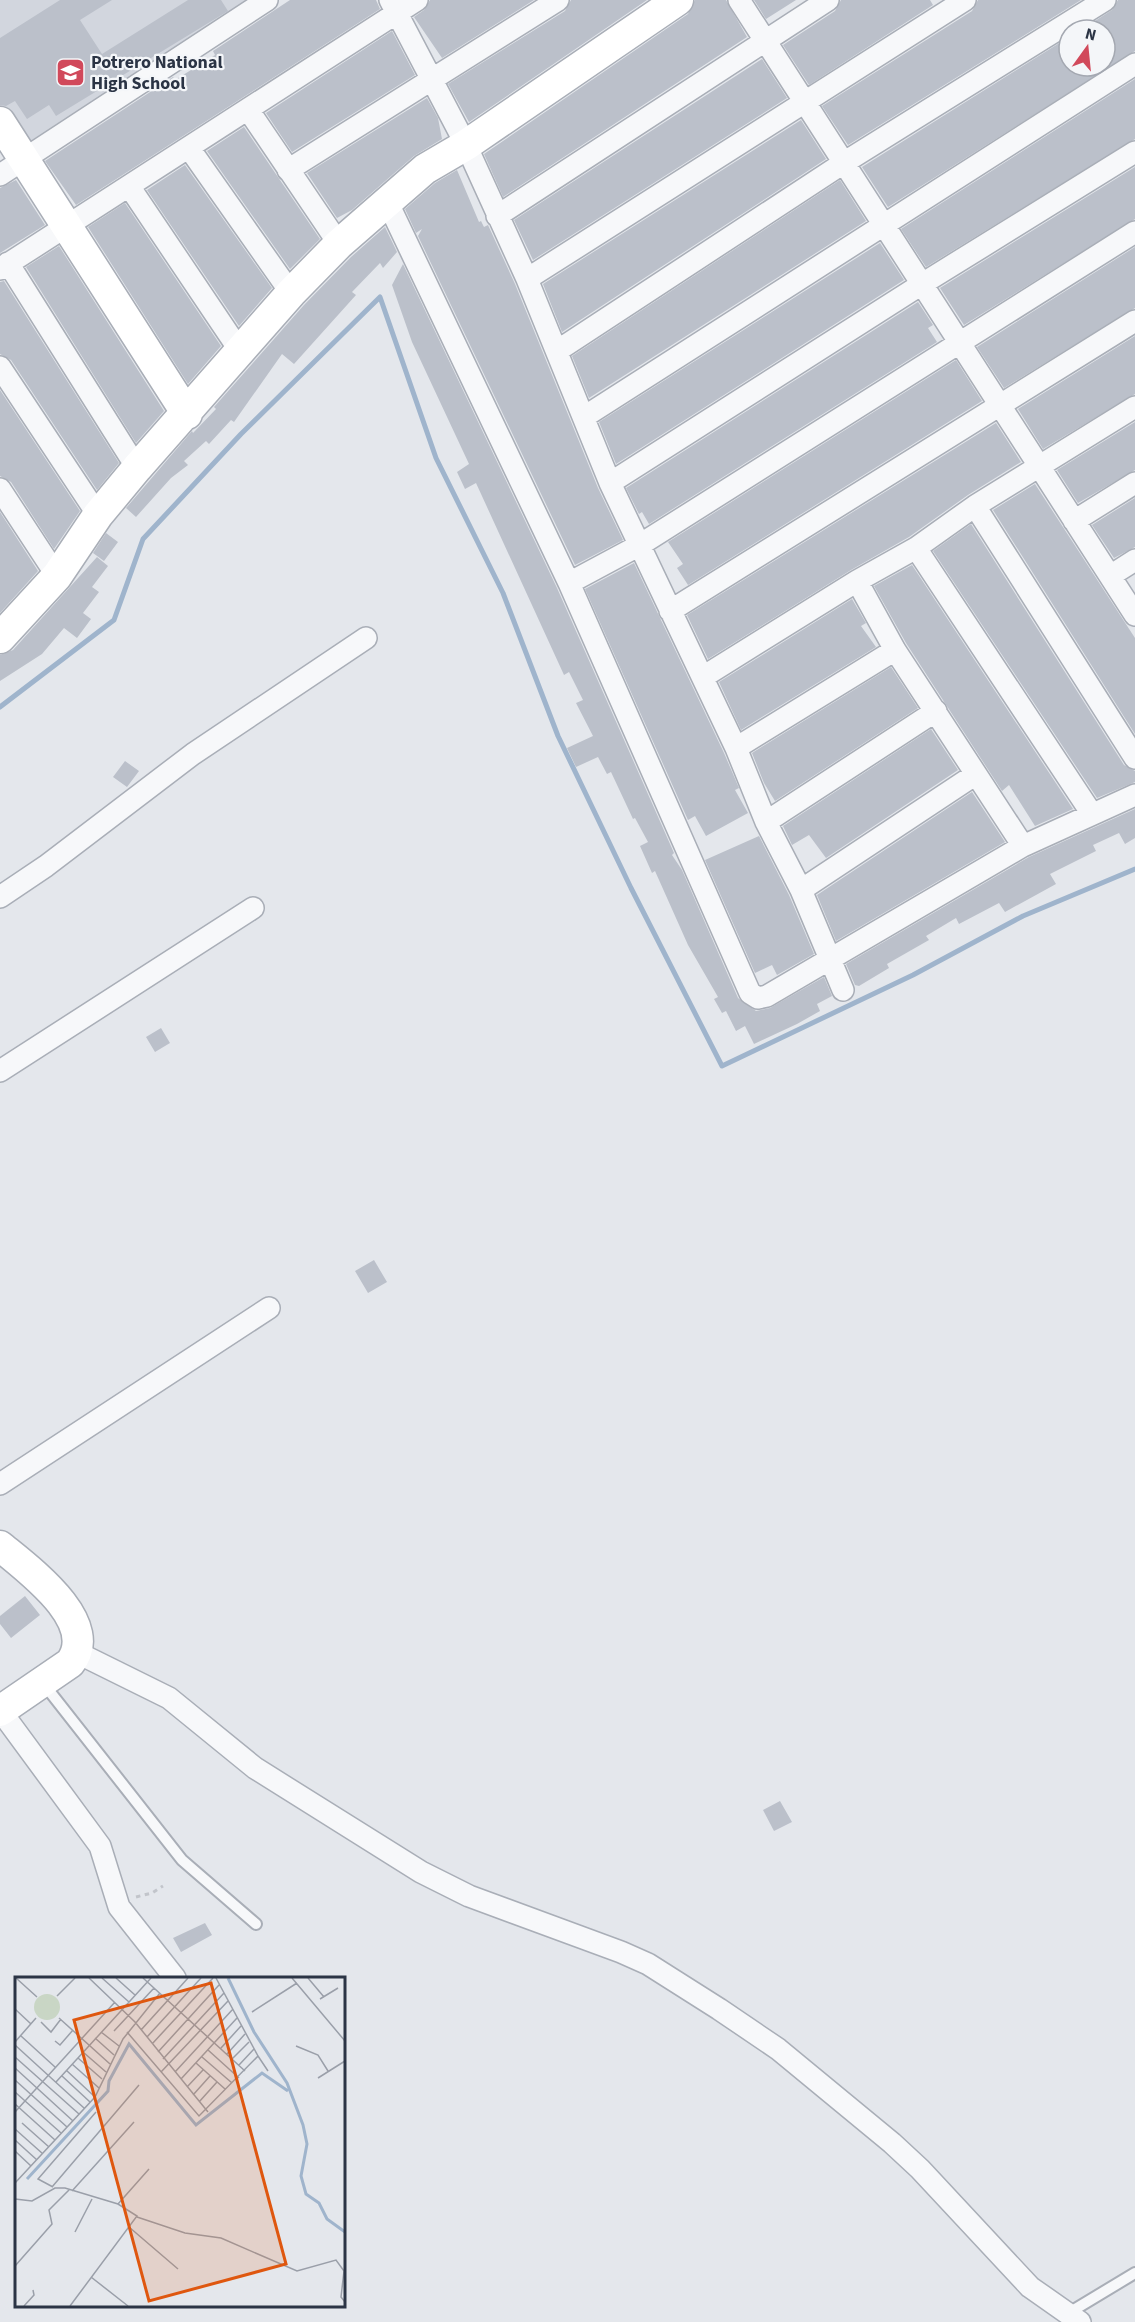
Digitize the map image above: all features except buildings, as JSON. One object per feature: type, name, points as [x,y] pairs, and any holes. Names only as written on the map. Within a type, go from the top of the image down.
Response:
[{"type":"street","points":[[12,167],[267,0]]},
{"type":"street","points":[[137,468],[4,266],[249,111],[394,6],[417,0]]},
{"type":"street","points":[[288,170],[433,81],[558,0]]},
{"type":"street","points":[[2,632],[57,576],[98,515],[137,468],[187,414],[291,293],[339,244],[425,169],[466,144],[678,0]]},
{"type":"street","points":[[739,0],[1135,615]]},
{"type":"street","points":[[497,216],[828,0]]},
{"type":"street","points":[[527,279],[804,100],[965,0]]},
{"type":"street","points":[[557,351],[845,162],[1105,0]]},
{"type":"street","points":[[394,6],[466,144],[527,279],[610,483],[736,748],[766,822],[801,890],[843,990]]},
{"type":"street","points":[[584,417],[1135,64]]},
{"type":"street","points":[[249,111],[339,244]]},
{"type":"street","points":[[0,122],[12,167],[66,227],[187,414]]},
{"type":"street","points":[[189,148],[291,293]]},
{"type":"street","points":[[610,483],[922,284],[1135,152]]},
{"type":"street","points":[[129,186],[240,351]]},
{"type":"street","points":[[387,201],[569,583],[750,993],[758,998],[767,996],[1023,846],[1135,795]]},
{"type":"street","points":[[569,583],[639,546],[1135,232]]},
{"type":"street","points":[[670,611],[1135,321]]},
{"type":"street","points":[[0,367],[98,515]]},
{"type":"street","points":[[703,677],[856,581],[916,548],[975,506],[1041,468],[1135,407]]},
{"type":"street","points":[[1074,521],[1135,483]]},
{"type":"street","points":[[0,489],[57,576]]},
{"type":"street","points":[[975,506],[1135,758]]},
{"type":"street","points":[[916,548],[1092,814]]},
{"type":"street","points":[[1110,576],[1135,560]]},
{"type":"street","points":[[856,581],[895,650],[1023,846]]},
{"type":"street","points":[[0,897],[46,866],[193,754],[366,638]]},
{"type":"street","points":[[736,748],[895,650]]},
{"type":"street","points":[[766,822],[936,711]]},
{"type":"street","points":[[801,890],[976,774]]},
{"type":"street","points":[[0,1071],[253,908]]},
{"type":"street","points":[[0,1484],[269,1308]]},
{"type":"street","points":[[0,1546],[45,1584],[69,1614],[80,1641],[78,1653],[70,1663],[0,1711],[100,1846],[117,1903],[174,1977]]},
{"type":"street","points":[[78,1653],[169,1698],[255,1768],[420,1872],[469,1896],[648,1964],[719,2009],[778,2049],[892,2143],[920,2169],[1030,2287],[1074,2318]]},
{"type":"lane","points":[[42,1682],[182,1860],[256,1924]]},
{"type":"lane","points":[[1074,2318],[1135,2273]]},
{"type":"path","points":[[117,1903],[152,1893],[163,1886]]},
{"type":"shaded area","name":"Potrero National High School","points":[[0,0],[250,0],[23,149],[0,113]]},
{"type":"waterway","points":[[0,707],[114,620],[143,539],[241,434],[380,297],[436,458],[503,593],[558,736],[631,888],[722,1066],[913,975],[1023,916],[1135,869]]},
{"type":"place","name":"Potrero National High School","points":[[70,72]]}]
